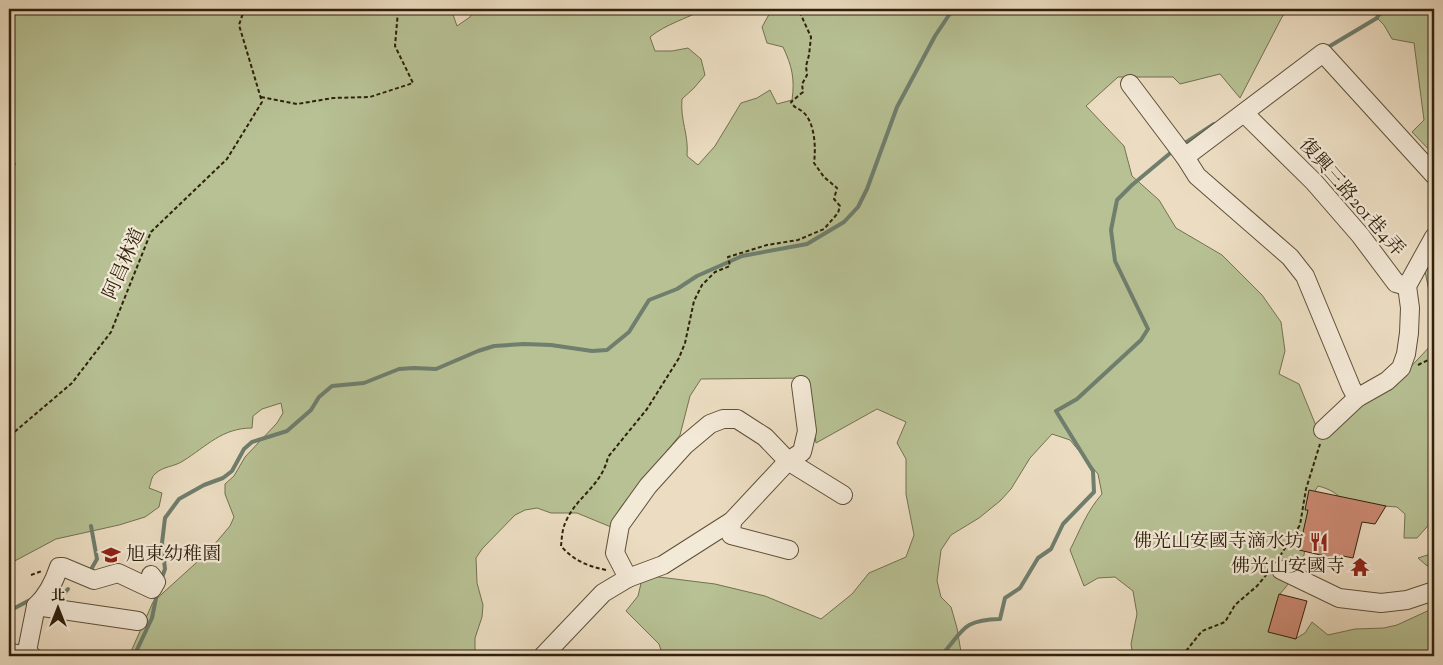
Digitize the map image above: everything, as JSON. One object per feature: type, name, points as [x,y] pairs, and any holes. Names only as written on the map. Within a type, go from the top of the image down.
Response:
[{"type":"street","points":[[1185,157],[1323,53],[1434,175]]},
{"type":"street","points":[[1130,84],[1197,176],[1290,257],[1305,276],[1350,387],[1357,398]]},
{"type":"street","name":"復興三路201巷4弄","points":[[1244,113],[1314,182],[1360,235],[1396,283],[1407,286]]},
{"type":"street","points":[[1322,436],[1357,398],[1387,381],[1401,368],[1406,354],[1409,334],[1410,308],[1407,286],[1434,237]]},
{"type":"street","points":[[543,656],[602,593],[628,578],[663,565],[732,521],[788,461],[802,452],[807,432],[802,385]]},
{"type":"street","points":[[628,578],[615,553],[620,525],[648,486],[685,445],[710,424],[723,419],[736,419],[765,436],[788,461],[843,495]]},
{"type":"street","points":[[732,521],[731,535],[789,550]]},
{"type":"street","points":[[23,655],[43,599],[55,579],[59,567],[94,580],[118,573],[152,589],[156,582],[151,575]]},
{"type":"street","points":[[1275,568],[1339,598],[1381,603],[1407,600],[1434,591]]},
{"type":"street","points":[[43,599],[138,621]]},
{"type":"path","points":[[247,9],[244,10],[239,25],[261,97],[297,104],[333,98],[370,98],[413,83],[395,46],[398,11],[389,9]]},
{"type":"path","points":[[628,578],[584,565],[569,555],[561,546],[562,531],[567,518],[595,485],[608,457],[647,409],[679,358],[685,343],[694,301],[702,285],[714,272],[730,266],[728,257],[798,240],[824,229],[838,213],[840,206],[834,199],[837,188],[824,177],[814,163],[816,149],[810,125],[805,113],[794,107],[791,102],[803,92],[802,84],[807,75],[806,66],[811,37],[801,15],[803,9]]},
{"type":"path","name":"阿昌林道","points":[[9,443],[12,434],[72,383],[111,332],[151,232],[227,159],[262,102],[261,97]]},
{"type":"path","points":[[1417,365],[1434,357]]},
{"type":"path","points":[[1182,656],[1202,631],[1225,622],[1235,605],[1258,586],[1275,568],[1300,525],[1306,489],[1322,436]]},
{"type":"green space","points":[[9,9],[451,9],[457,26],[470,17],[475,9],[704,9],[669,25],[650,37],[655,51],[672,51],[688,48],[701,59],[705,75],[682,99],[687,156],[698,165],[715,146],[741,103],[757,98],[770,90],[777,104],[792,100],[793,79],[786,54],[783,47],[767,43],[762,27],[772,9],[1289,9],[1282,17],[1240,98],[1220,74],[1180,84],[1173,77],[1118,77],[1086,106],[1124,146],[1132,176],[1159,200],[1176,228],[1222,255],[1262,295],[1281,322],[1285,351],[1279,374],[1299,384],[1321,438],[1360,402],[1403,375],[1434,342],[1434,519],[1417,538],[1404,538],[1405,514],[1397,507],[1345,503],[1333,492],[1318,486],[1313,494],[1304,555],[1294,577],[1280,594],[1274,615],[1284,635],[1295,639],[1305,633],[1312,622],[1328,635],[1355,629],[1384,628],[1397,625],[1434,608],[1434,656],[1133,656],[1131,644],[1137,614],[1133,591],[1115,577],[1098,578],[1084,586],[1070,550],[1088,514],[1102,494],[1098,474],[1070,440],[1052,434],[1030,458],[1011,489],[1000,501],[979,518],[951,535],[941,550],[937,581],[941,597],[951,607],[961,652],[959,656],[663,656],[659,644],[626,611],[638,596],[643,575],[715,584],[765,596],[821,619],[852,594],[869,573],[906,557],[914,535],[906,494],[906,459],[897,443],[906,422],[877,409],[816,443],[806,378],[701,379],[690,396],[680,435],[621,507],[611,527],[577,513],[551,513],[537,508],[525,510],[515,515],[482,549],[476,558],[477,583],[483,605],[482,617],[475,638],[475,656],[129,656],[153,602],[207,553],[230,526],[234,517],[225,494],[225,484],[234,476],[245,457],[277,423],[283,413],[281,403],[262,409],[253,416],[252,428],[223,434],[183,461],[158,471],[154,475],[149,488],[162,493],[159,507],[145,517],[119,525],[56,539],[9,564]]},
{"type":"green space","points":[[1385,9],[1434,9],[1434,155],[1412,132],[1424,120],[1414,43],[1392,39],[1384,25],[1377,18],[1386,12]]},
{"type":"green space","points":[[1434,253],[1434,316],[1425,271]]},
{"type":"green space","points":[[1434,553],[1434,568],[1426,565],[1418,558]]},
{"type":"building","points":[[1309,490],[1386,506],[1375,524],[1362,522],[1353,558],[1343,556],[1342,560],[1299,550],[1308,510],[1305,510]]},
{"type":"building","points":[[1279,594],[1307,601],[1296,639],[1268,632]]},
{"type":"waterway","points":[[161,580],[165,569],[162,543],[165,518],[179,499],[204,485],[223,478],[232,471],[244,449],[252,442],[287,431],[311,410],[319,397],[332,386],[364,383],[399,369],[436,369],[494,346],[524,344],[551,345],[592,351],[607,350],[629,332],[649,300],[677,289],[697,276],[742,256],[807,244],[844,222],[858,207],[867,189],[897,107],[935,36],[953,9]]},
{"type":"waterway","points":[[1325,49],[1377,18],[1380,9]]},
{"type":"waterway","points":[[1182,145],[1214,124]]},
{"type":"waterway","points":[[941,656],[960,633],[971,624],[1000,619],[1005,598],[1020,588],[1038,558],[1051,549],[1063,524],[1094,492],[1093,471],[1056,411],[1077,399],[1141,340],[1148,329],[1115,261],[1111,230],[1117,200],[1174,150]]},
{"type":"waterway","points":[[9,165],[14,164]]},
{"type":"waterway","points":[[89,573],[97,559],[91,526]]},
{"type":"waterway","points":[[51,596],[61,597],[68,589]]},
{"type":"waterway","points":[[134,656],[152,618],[157,593]]},
{"type":"waterway","points":[[9,611],[32,599]]},
{"type":"place","name":"佛光山安國寺滴水坊","points":[[1319,542]]},
{"type":"place","name":"旭東幼稚園","points":[[111,555]]},
{"type":"place","name":"佛光山安國寺","points":[[1360,567]]}]
